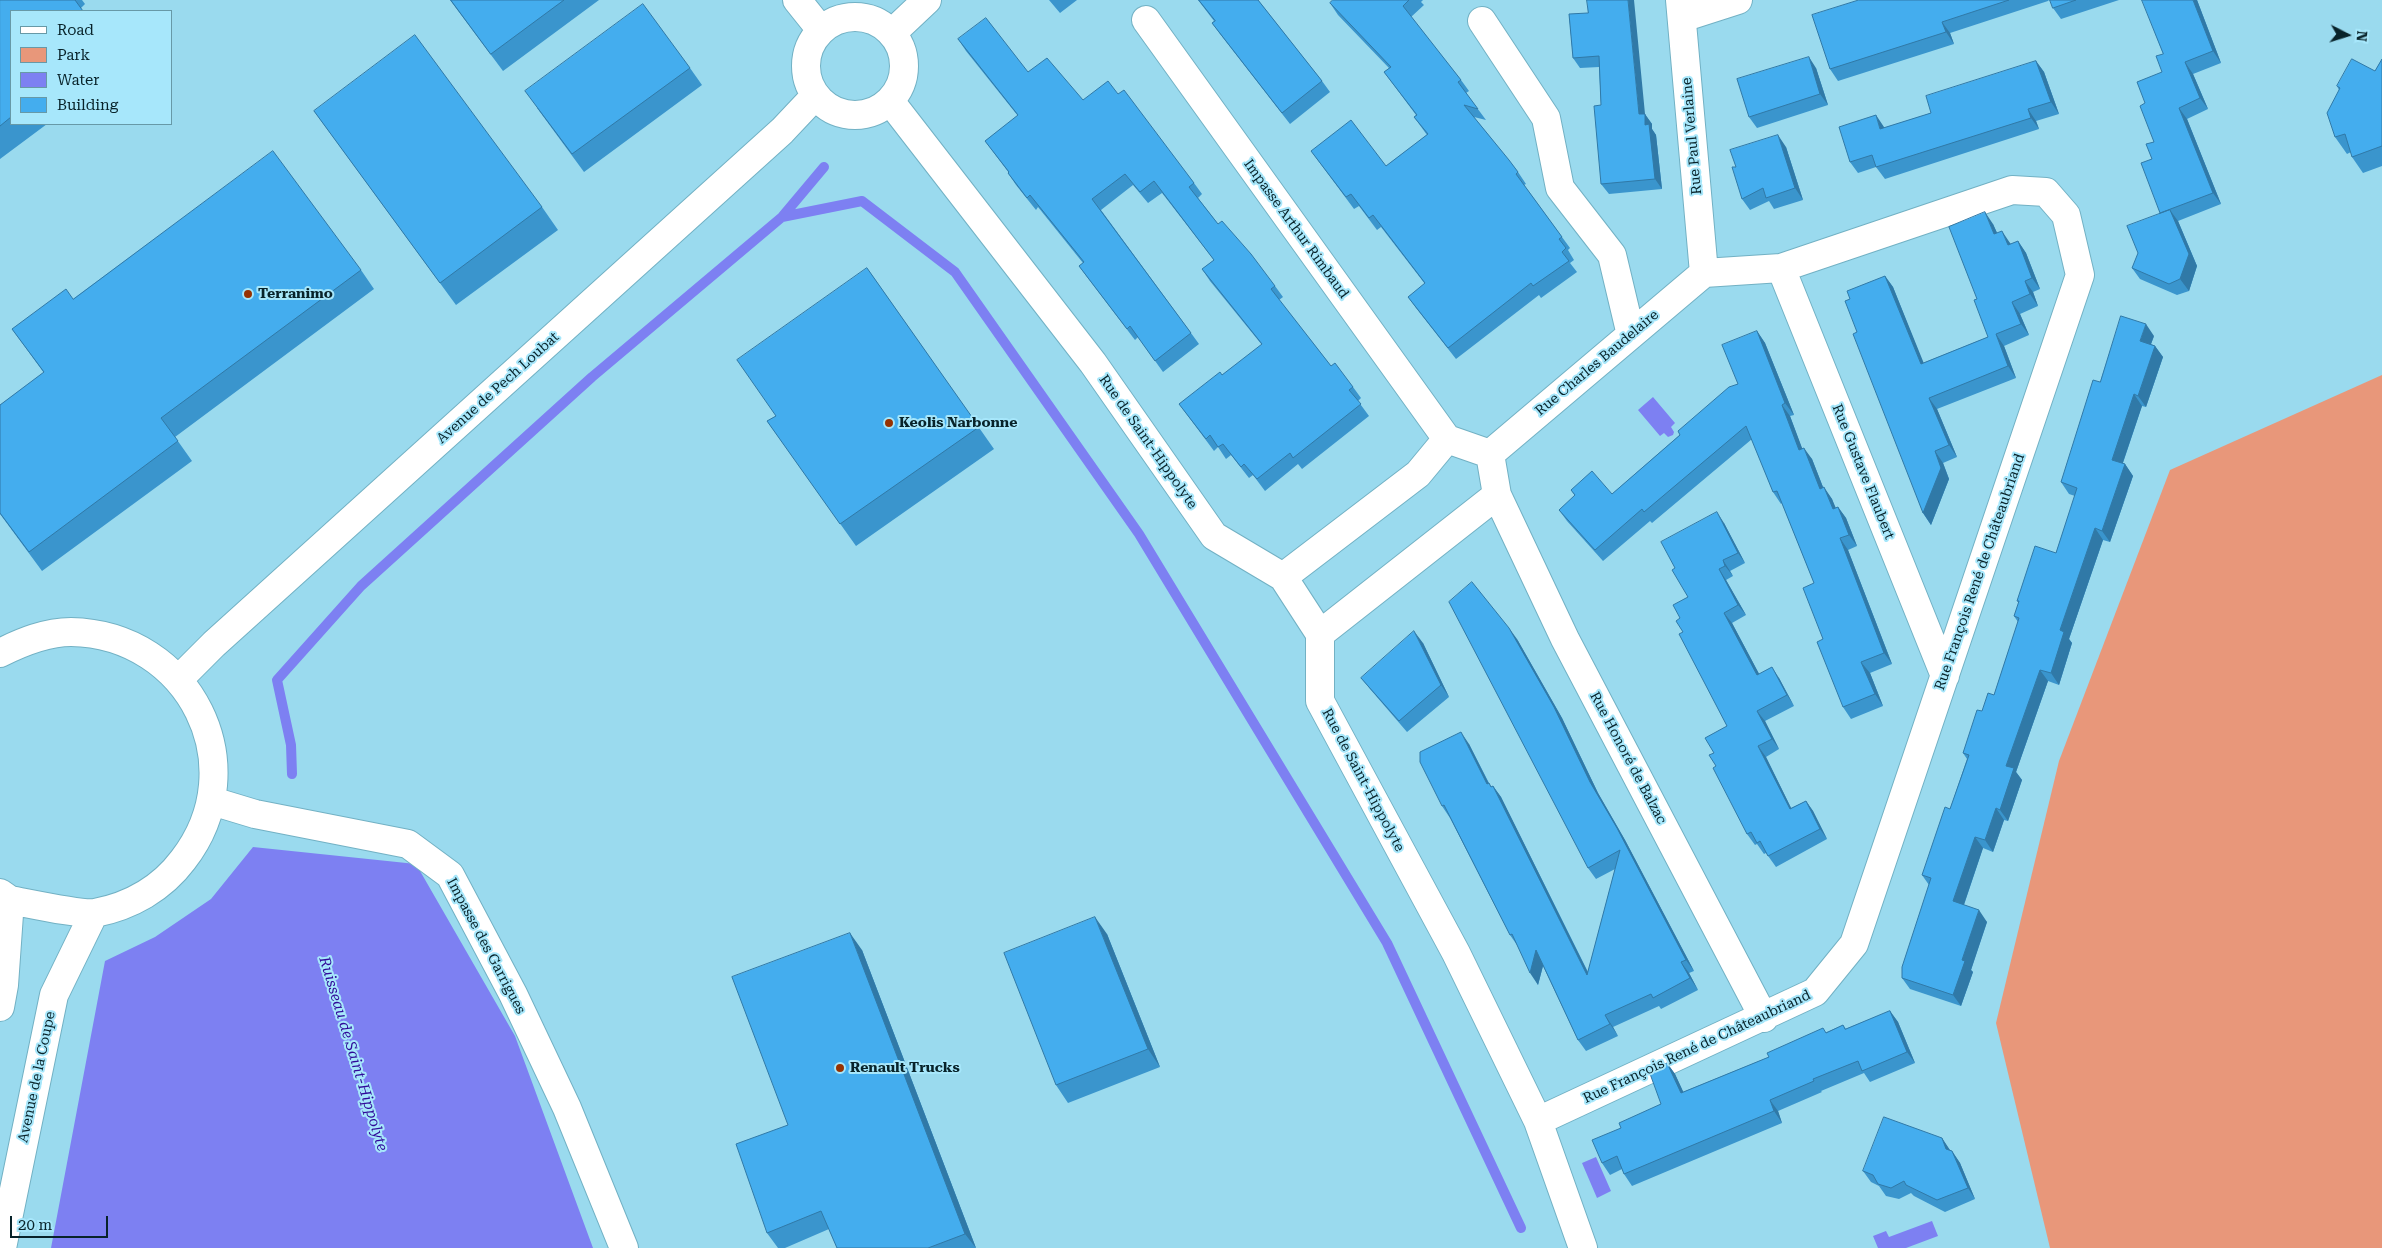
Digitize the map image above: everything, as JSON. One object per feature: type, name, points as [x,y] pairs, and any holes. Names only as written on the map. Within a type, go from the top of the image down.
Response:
[{"type":"street","points":[[797,0],[821,30]]},
{"type":"street","points":[[892,33],[927,0]]},
{"type":"street","points":[[1681,9],[1738,0]]},
{"type":"street","name":"Rue Paul Verlaine","points":[[1681,9],[1704,273]]},
{"type":"street","points":[[849,17],[864,18],[879,23],[892,33],[900,45],[904,60],[899,89],[890,101],[876,111],[860,115],[843,114],[828,107],[815,96],[808,83],[805,69],[807,55],[812,42],[821,30],[833,21],[849,17]]},
{"type":"street","name":"Impasse Arthur Rimbaud","points":[[1146,20],[1447,439]]},
{"type":"street","points":[[1482,21],[1546,118],[1560,188],[1612,255],[1631,334]]},
{"type":"street","name":"Avenue de Pech Loubat","points":[[179,679],[214,644],[782,131],[815,96]]},
{"type":"street","name":"Rue de Saint-Hippolyte","points":[[890,101],[1093,363],[1214,536],[1282,577],[1320,634],[1320,701],[1456,954],[1538,1121],[1583,1248]]},
{"type":"street","name":"Rue François René de Châteaubriand","points":[[1538,1121],[1764,1018],[1816,992],[1854,944],[2080,275],[2066,215],[2046,192],[2012,190],[1781,268],[1704,273]]},
{"type":"street","name":"Rue Gustave Flaubert","points":[[1781,268],[1946,676]]},
{"type":"street","name":"Rue Charles Baudelaire","points":[[1490,454],[1704,273]]},
{"type":"street","points":[[1282,577],[1418,474],[1447,439],[1490,454],[1497,495],[1320,634]]},
{"type":"street","name":"Rue Honoré de Balzac","points":[[1497,495],[1565,639],[1764,1018]]},
{"type":"street","points":[[0,653],[30,638],[70,632],[111,636],[148,653],[179,679],[202,716],[214,757],[212,801],[197,842],[171,876],[135,901],[94,914],[5,896],[4,984],[0,1007]]},
{"type":"street","name":"Impasse des Garrigues","points":[[212,801],[255,814],[408,844],[450,874],[513,994],[567,1108],[624,1248]]},
{"type":"street","name":"Avenue de la Coupe","points":[[2,1248],[54,995],[94,914]]},
{"type":"green space","points":[[2382,375],[2382,1248],[2050,1248],[1996,1023],[2059,761],[2170,470]]},
{"type":"water","points":[[1653,397],[1675,423],[1671,427],[1674,432],[1673,435],[1668,437],[1664,433],[1660,436],[1638,410]]},
{"type":"water","name":"Ruisseau de Saint-Hippolyte","points":[[253,847],[416,864],[515,1036],[593,1248],[51,1248],[105,961],[155,937],[211,899]]},
{"type":"water","points":[[1596,1157],[1611,1191],[1597,1198],[1582,1163]]},
{"type":"water","points":[[1932,1221],[1938,1236],[1906,1248],[1878,1248],[1873,1236],[1886,1231],[1889,1237]]},
{"type":"building","points":[[0,0],[75,0],[82,10],[10,10],[10,118],[0,126]]},
{"type":"building","points":[[451,0],[564,0],[491,54]]},
{"type":"building","points":[[1199,0],[1258,0],[1322,81],[1282,113],[1212,23],[1215,21]]},
{"type":"building","points":[[1333,0],[1409,0],[1403,6],[1461,80],[1458,82],[1478,109],[1464,105],[1518,172],[1516,174],[1562,237],[1559,239],[1566,248],[1562,252],[1569,261],[1533,286],[1531,283],[1448,348],[1408,297],[1425,283],[1373,215],[1369,218],[1351,194],[1346,197],[1311,151],[1351,120],[1386,166],[1428,134],[1414,117],[1417,115],[1384,72],[1391,67],[1330,3]]},
{"type":"building","points":[[1587,0],[1628,0],[1639,114],[1645,114],[1645,125],[1649,124],[1655,179],[1601,184],[1594,106],[1601,105],[1599,56],[1573,58],[1569,14],[1588,13]]},
{"type":"building","points":[[1859,0],[2009,0],[1942,22],[1946,32],[1830,69],[1812,15]]},
{"type":"building","points":[[2050,0],[2076,0],[2053,8]]},
{"type":"building","points":[[2142,0],[2193,0],[2213,51],[2185,62],[2200,98],[2179,108],[2213,193],[2160,213],[2141,163],[2152,159],[2146,144],[2154,142],[2140,106],[2145,103],[2137,82],[2162,72],[2156,56],[2163,54]]},
{"type":"building","points":[[643,4],[690,68],[572,154],[525,91]]},
{"type":"building","points":[[986,18],[1028,72],[1047,58],[1083,100],[1108,81],[1118,94],[1124,90],[1194,183],[1189,187],[1218,224],[1222,221],[1251,254],[1275,286],[1271,289],[1331,366],[1335,363],[1353,387],[1349,390],[1361,404],[1293,458],[1290,453],[1257,479],[1244,464],[1241,467],[1223,444],[1218,447],[1210,435],[1206,439],[1179,404],[1220,372],[1222,375],[1262,344],[1202,269],[1214,260],[1154,181],[1140,192],[1125,174],[1092,199],[1191,333],[1155,361],[1130,326],[1127,329],[1079,266],[1084,262],[1030,195],[1027,198],[985,141],[1018,115],[958,39]]},
{"type":"building","points":[[415,35],[542,207],[440,283],[314,111]]},
{"type":"building","points":[[1809,57],[1820,94],[1749,117],[1737,79]]},
{"type":"building","points":[[2352,59],[2375,71],[2382,59],[2382,146],[2352,157],[2345,134],[2335,137],[2327,113],[2340,88],[2337,86]]},
{"type":"building","points":[[2036,61],[2051,102],[2028,109],[2031,118],[1876,167],[1872,155],[1850,162],[1839,127],[1876,115],[1880,129],[1931,113],[1926,96]]},
{"type":"building","points":[[1778,135],[1795,188],[1766,198],[1763,188],[1742,199],[1732,167],[1736,167],[1730,150]]},
{"type":"building","points":[[273,151],[361,270],[161,418],[178,441],[29,552],[0,513],[0,405],[44,372],[12,329],[66,289],[73,299]]},
{"type":"building","points":[[2170,210],[2189,254],[2180,279],[2169,284],[2132,268],[2138,253],[2127,226]]},
{"type":"building","points":[[1985,212],[1994,234],[2002,231],[2008,245],[2018,241],[2032,278],[2025,281],[2030,294],[2012,302],[2021,324],[1996,334],[2008,366],[1929,398],[1949,445],[1935,451],[1941,468],[1923,513],[1853,334],[1857,332],[1845,301],[1850,299],[1847,291],[1885,276],[1921,364],[1988,337],[1974,300],[1977,299],[1949,227]]},
{"type":"building","name":"Keolis Narbonne","points":[[867,268],[979,427],[840,524],[767,421],[776,416],[737,360]]},
{"type":"building","points":[[2121,316],[2146,324],[2140,341],[2155,346],[2138,396],[2134,394],[2112,460],[2125,464],[2102,531],[2095,528],[2060,630],[2064,632],[2051,673],[2040,670],[2006,766],[2014,768],[2000,810],[1996,808],[1985,840],[1975,837],[1953,901],[1979,910],[1962,960],[1965,961],[1953,995],[1902,978],[1902,967],[1931,878],[1922,875],[1945,807],[1950,809],[1969,755],[1963,753],[1977,710],[1982,711],[1988,693],[1994,695],[2019,618],[2014,616],[2019,601],[2017,601],[2035,546],[2056,553],[2077,488],[2061,482],[2093,380],[2100,382]]},
{"type":"building","points":[[1757,331],[1785,403],[1782,405],[1799,450],[1804,448],[1820,489],[1824,487],[1833,509],[1838,507],[1849,535],[1840,538],[1884,653],[1861,662],[1875,694],[1843,707],[1817,642],[1823,639],[1803,588],[1814,583],[1777,491],[1773,492],[1746,426],[1644,512],[1642,509],[1595,550],[1559,510],[1575,495],[1571,490],[1592,471],[1612,494],[1680,435],[1678,431],[1729,387],[1738,384],[1722,345]]},
{"type":"building","points":[[1717,512],[1738,553],[1723,560],[1725,566],[1719,569],[1738,605],[1724,613],[1757,675],[1772,667],[1787,695],[1757,711],[1772,739],[1758,746],[1790,809],[1806,801],[1820,829],[1768,856],[1760,841],[1757,843],[1751,832],[1747,834],[1713,768],[1716,766],[1709,755],[1714,753],[1705,738],[1727,726],[1679,634],[1683,632],[1676,621],[1680,618],[1673,605],[1688,597],[1672,570],[1675,568],[1661,542]]},
{"type":"building","points":[[1472,582],[1509,628],[1554,707],[1590,782],[1617,828],[1686,960],[1681,962],[1690,978],[1653,998],[1651,994],[1605,1015],[1610,1024],[1578,1040],[1536,950],[1530,973],[1512,934],[1510,935],[1420,762],[1420,752],[1461,732],[1487,784],[1489,783],[1491,787],[1493,786],[1587,975],[1620,850],[1588,868],[1449,602]]},
{"type":"building","points":[[1414,631],[1441,685],[1399,721],[1361,678]]},
{"type":"building","points":[[1095,917],[1148,1049],[1056,1085],[1004,953]]},
{"type":"building","name":"Renault Trucks","points":[[850,933],[965,1234],[928,1248],[837,1248],[821,1211],[767,1233],[736,1144],[788,1125],[732,977]]},
{"type":"building","points":[[1890,1011],[1907,1052],[1862,1071],[1858,1061],[1813,1079],[1814,1081],[1770,1100],[1774,1111],[1624,1174],[1617,1156],[1602,1163],[1592,1140],[1621,1128],[1619,1123],[1661,1104],[1649,1071],[1667,1063],[1681,1093],[1769,1057],[1767,1053],[1823,1028],[1826,1033],[1843,1025],[1845,1029]]},
{"type":"building","points":[[1884,1117],[1942,1138],[1946,1149],[1952,1151],[1968,1188],[1937,1200],[1906,1185],[1904,1181],[1891,1188],[1878,1184],[1873,1175],[1863,1171]]},
{"type":"waterway","points":[[292,774],[291,745],[277,680],[361,586],[592,377],[782,217],[824,167]]},
{"type":"waterway","points":[[782,217],[862,201],[955,272],[1139,534],[1387,943],[1521,1228]]},
{"type":"place","name":"Terranimo","points":[[248,294]]},
{"type":"place","name":"Keolis Narbonne","points":[[889,423]]},
{"type":"place","name":"Renault Trucks","points":[[840,1068]]}]
